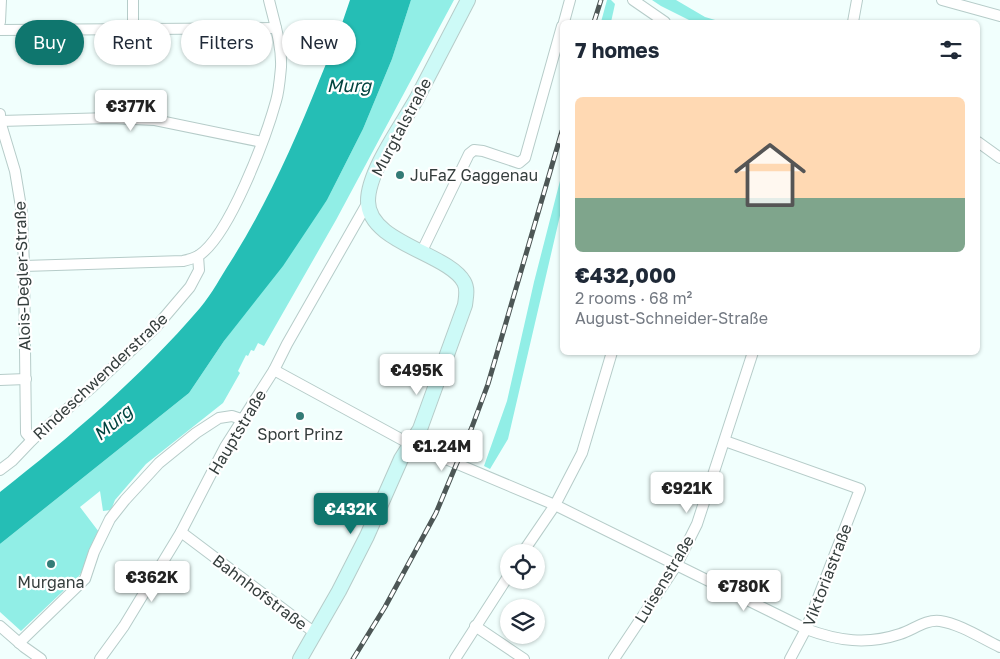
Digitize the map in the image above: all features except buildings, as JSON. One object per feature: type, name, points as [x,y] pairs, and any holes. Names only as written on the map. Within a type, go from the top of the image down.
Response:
[{"type":"street","points":[[0,0],[0,22]]},
{"type":"street","points":[[133,20],[134,0]]},
{"type":"street","points":[[24,266],[184,261],[198,256],[216,237],[231,215],[262,142],[276,100],[281,68],[276,28],[269,0]]},
{"type":"street","name":"Murgtalstraße","points":[[368,202],[376,170],[417,98],[468,0]]},
{"type":"street","points":[[565,20],[570,0]]},
{"type":"street","points":[[633,0],[663,20]]},
{"type":"street","points":[[853,20],[857,0]]},
{"type":"street","points":[[942,0],[1000,16]]},
{"type":"street","points":[[171,29],[276,28]]},
{"type":"street","points":[[0,30],[94,29]]},
{"type":"street","points":[[421,253],[469,154],[474,150],[483,151],[519,163],[525,158],[560,33]]},
{"type":"street","name":"Alois-Degler-Straße","points":[[0,114],[0,121],[15,171],[22,213],[26,432],[32,440]]},
{"type":"street","points":[[0,121],[111,118],[155,120],[262,142]]},
{"type":"street","points":[[980,143],[1000,158]]},
{"type":"street","points":[[300,659],[367,536],[394,474],[420,428],[465,305],[467,292],[464,282],[447,266],[421,253],[378,224],[372,216],[368,202]]},
{"type":"street","name":"Hauptstraße","points":[[100,659],[124,626],[181,532],[226,447],[274,370],[368,202]]},
{"type":"street","name":"Rindeschwenderstraße","points":[[0,470],[156,327],[190,287],[200,270],[198,256]]},
{"type":"street","points":[[528,544],[554,504],[582,453],[611,355]]},
{"type":"street","name":"Luisenstraße","points":[[614,659],[676,566],[697,524],[752,355]]},
{"type":"street","points":[[274,370],[410,444],[554,504],[806,629],[832,638],[872,641],[901,634],[926,622],[938,620],[953,624],[1000,647]]},
{"type":"street","points":[[0,380],[26,379]]},
{"type":"street","points":[[19,643],[85,579],[94,552],[110,519],[159,463],[196,433],[219,418],[232,416],[244,420]]},
{"type":"street","name":"Viktoriastraße","points":[[725,441],[860,489],[806,629],[790,659]]},
{"type":"street","name":"Bahnhofstraße","points":[[181,532],[315,633]]},
{"type":"street","points":[[456,659],[500,588]]},
{"type":"street","points":[[0,626],[41,659]]},
{"type":"street","points":[[475,626],[524,659]]},
{"type":"shaded area","points":[[411,0],[454,0],[336,220],[264,346],[258,343],[254,351],[251,350],[248,356],[246,355],[238,371],[240,373],[223,403],[146,464],[115,500],[111,510],[103,511],[100,491],[80,507],[99,532],[83,570],[21,631],[0,612],[0,544],[189,393],[224,341],[327,200],[363,129],[392,59]]},
{"type":"shaded area","points":[[607,0],[611,0],[615,4],[611,20],[602,20]]},
{"type":"shaded area","points":[[652,0],[676,0],[705,17],[715,20],[689,20]]},
{"type":"shaded area","points":[[560,181],[560,216],[508,439],[490,469],[484,466],[507,401],[534,282]]},
{"type":"water","name":"Murg","points":[[350,0],[411,0],[392,59],[363,129],[327,200],[283,266],[224,341],[189,393],[0,544],[0,492],[130,382],[200,308],[212,291],[256,218],[279,173],[325,65],[356,65],[356,20],[343,20]]},
{"type":"railway","points":[[595,20],[601,0]]},
{"type":"railway","points":[[353,659],[385,607],[436,513],[472,427],[488,384],[560,138]]},
{"type":"place","name":"JuFaZ Gaggenau","points":[[400,175]]},
{"type":"place","name":"Sport Prinz","points":[[300,416]]},
{"type":"place","name":"Murgana","points":[[51,564]]}]
